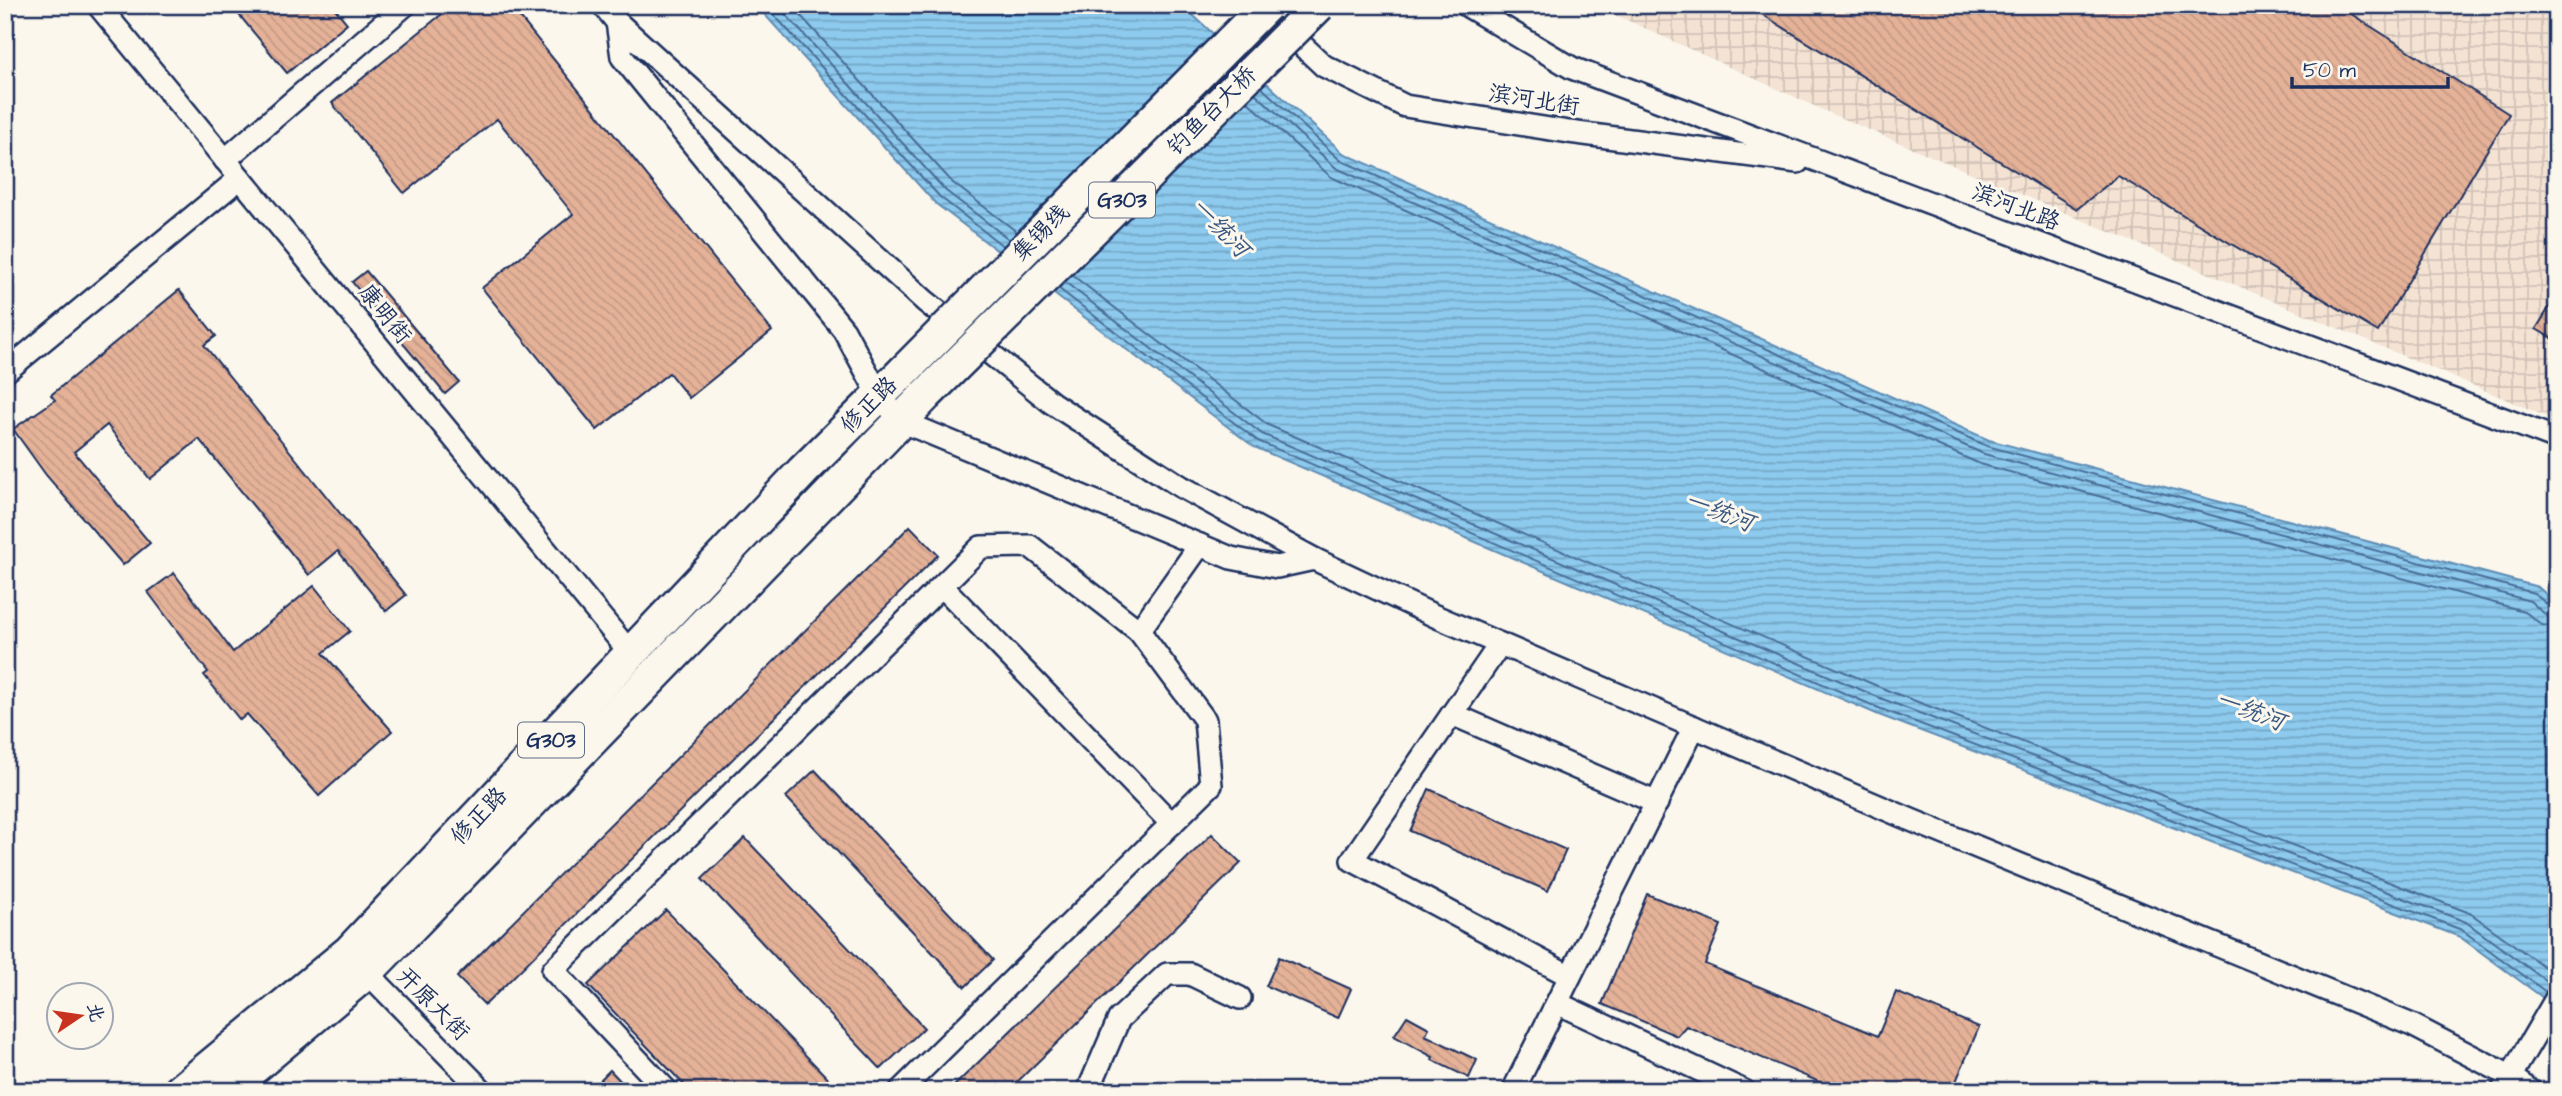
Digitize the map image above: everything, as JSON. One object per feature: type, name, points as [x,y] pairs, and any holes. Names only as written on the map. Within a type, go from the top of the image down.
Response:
[{"type":"highway","name":"集锡线","points":[[904,370],[1267,5]]},
{"type":"highway","name":"钓鱼台大桥","points":[[901,421],[1319,5]]},
{"type":"highway","name":"修正路","points":[[180,1091],[358,962],[632,655],[803,471],[904,370]]},
{"type":"highway","name":"修正路","points":[[226,1091],[901,421]]},
{"type":"street","name":"康明街","points":[[98,5],[632,655]]},
{"type":"street","points":[[225,160],[405,5]]},
{"type":"street","points":[[603,5],[617,22],[925,301],[1052,403],[1180,486],[1314,559],[1500,644],[1911,820],[2412,1025],[2506,1083],[2531,1091]]},
{"type":"street","name":"滨河北街","points":[[1259,5],[1324,66],[1405,106],[1569,132],[1832,166]]},
{"type":"street","name":"滨河北路","points":[[1466,5],[1572,68],[2557,439]]},
{"type":"street","points":[[617,22],[622,57],[844,330],[879,395],[901,421],[1231,558],[1277,567],[1314,559]]},
{"type":"street","points":[[5,372],[240,178]]},
{"type":"street","points":[[1139,631],[1200,545]]},
{"type":"street","points":[[667,1091],[553,970],[981,547],[1030,546],[1139,631],[1205,720],[1211,785],[900,1091]]},
{"type":"street","points":[[942,586],[1172,824]]},
{"type":"street","points":[[1500,644],[1352,860],[1570,976]]},
{"type":"street","points":[[1452,714],[1657,803]]},
{"type":"street","points":[[1513,1091],[1694,727]]},
{"type":"street","name":"开原大街","points":[[358,962],[483,1091]]},
{"type":"street","points":[[1088,1091],[1119,1019],[1167,974],[1190,974],[1240,998]]},
{"type":"street","points":[[2506,1083],[2557,997]]},
{"type":"street","points":[[1557,1003],[1744,1091]]},
{"type":"shaded area","points":[[1594,5],[2557,5],[2557,421],[1834,115]]},
{"type":"water","name":"一统河","points":[[756,5],[1182,5],[1343,153],[1989,440],[2538,587],[2557,604],[2557,1008],[2460,937],[1879,715],[1254,447],[935,203]]},
{"type":"building","points":[[231,5],[332,5],[347,23],[287,73]]},
{"type":"building","points":[[453,5],[510,5],[772,331],[689,398],[669,373],[597,430],[482,288],[573,214],[497,119],[404,193],[332,103]]},
{"type":"building","points":[[1747,5],[2337,5],[2509,114],[2378,332],[2118,176],[2077,209]]},
{"type":"building","points":[[366,271],[459,382],[445,394],[352,282]]},
{"type":"building","points":[[179,290],[216,336],[204,345],[406,595],[386,611],[338,551],[309,575],[199,439],[150,479],[107,425],[74,452],[150,543],[123,565],[46,475],[13,429],[55,400],[51,395]]},
{"type":"building","points":[[2557,295],[2557,341],[2536,329]]},
{"type":"building","points":[[910,526],[938,555],[485,1005],[457,977]]},
{"type":"building","points":[[174,573],[233,652],[314,586],[350,631],[323,653],[392,731],[319,796],[247,714],[240,720],[204,675],[208,672],[148,592]]},
{"type":"building","points":[[815,770],[993,960],[965,987],[786,797]]},
{"type":"building","points":[[1429,789],[1566,850],[1548,891],[1410,831]]},
{"type":"building","points":[[1212,834],[1241,863],[1008,1091],[949,1091]]},
{"type":"building","points":[[745,838],[924,1028],[881,1069],[702,879]]},
{"type":"building","points":[[1647,894],[1721,925],[1705,964],[1878,1036],[1896,992],[1979,1027],[1952,1091],[1841,1091],[1686,1026],[1677,1036],[1602,1004]]},
{"type":"building","points":[[666,910],[840,1091],[690,1091],[588,985]]},
{"type":"building","points":[[1279,957],[1351,989],[1338,1018],[1266,986]]},
{"type":"building","points":[[1407,1016],[1429,1028],[1425,1035],[1477,1060],[1469,1078],[1432,1060],[1433,1057],[1394,1036]]},
{"type":"building","points":[[610,1070],[630,1091],[589,1091]]}]
